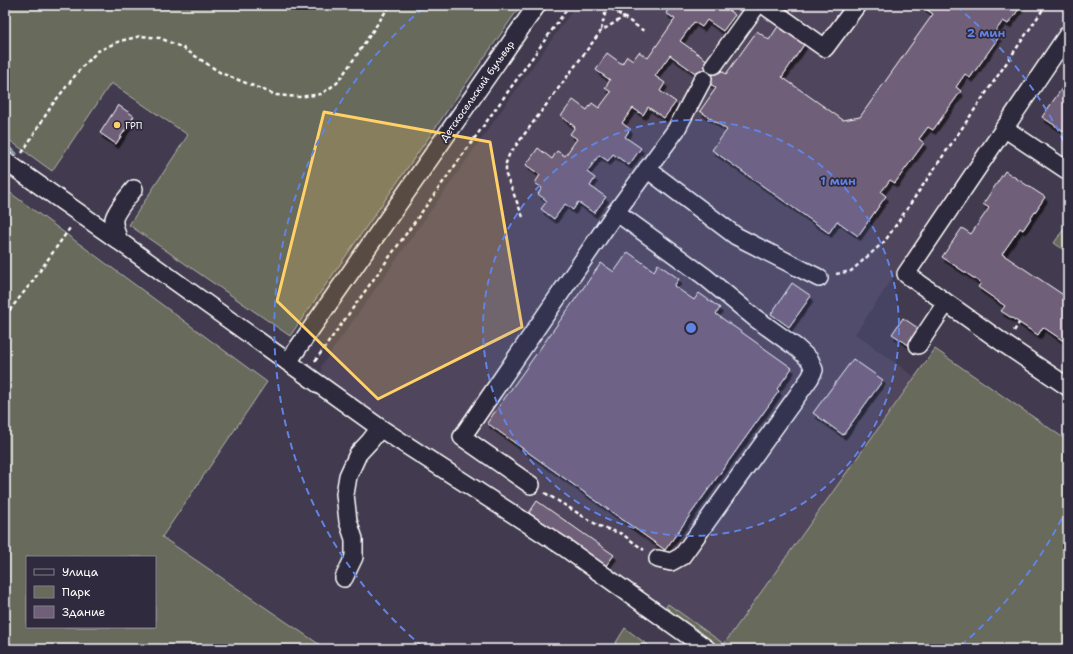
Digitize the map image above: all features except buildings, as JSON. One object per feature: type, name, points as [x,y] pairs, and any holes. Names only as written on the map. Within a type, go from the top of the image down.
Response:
[{"type":"lane","name":"Детскосельский бульвар","points":[[288,362],[537,5]]},
{"type":"lane","points":[[714,65],[757,5]]},
{"type":"lane","points":[[764,5],[825,48],[857,5]]},
{"type":"lane","points":[[1068,34],[906,274],[1068,387]]},
{"type":"lane","points":[[530,485],[462,437],[616,212],[676,130],[704,79]]},
{"type":"lane","points":[[1004,128],[1068,171]]},
{"type":"lane","points":[[9,164],[380,428],[564,547],[707,649]]},
{"type":"lane","points":[[647,169],[736,236],[820,278]]},
{"type":"lane","points":[[119,241],[115,230],[114,219],[118,210],[134,189]]},
{"type":"lane","points":[[616,212],[704,276],[755,318],[797,348],[810,360],[814,370],[810,378],[682,556],[671,562],[658,559]]},
{"type":"lane","points":[[918,344],[946,303]]},
{"type":"lane","points":[[344,578],[354,557],[354,539],[348,521],[345,494],[348,476],[358,454],[380,428]]},
{"type":"path","points":[[9,164],[81,68],[98,51],[120,41],[141,36],[160,38],[183,48],[222,73],[276,95],[298,97],[322,94],[337,83],[390,5]]},
{"type":"path","points":[[305,375],[570,5]]},
{"type":"path","points":[[601,31],[606,5],[644,31]]},
{"type":"path","points":[[616,12],[621,5]]},
{"type":"path","points":[[820,278],[851,271],[885,240],[1046,5]]},
{"type":"path","points":[[523,217],[506,175],[506,163],[509,155],[601,31],[624,17]]},
{"type":"path","points":[[5,316],[32,282],[58,243],[80,214]]},
{"type":"path","points":[[530,485],[599,526],[622,534],[658,559]]},
{"type":"highlighted area","points":[[324,112],[490,142],[522,327],[378,399],[277,301]]},
{"type":"shaded area","points":[[576,5],[1068,5],[1068,18],[855,334],[915,377],[724,644],[668,604],[661,614],[330,384],[322,374],[321,366]]},
{"type":"green space","points":[[5,5],[521,5],[290,336],[129,225],[188,135],[111,83],[52,171],[5,137]]},
{"type":"green space","points":[[5,189],[267,382],[162,537],[326,649],[5,649]]},
{"type":"green space","points":[[1068,223],[1068,253],[1054,243]]},
{"type":"green space","points":[[935,349],[1068,441],[1068,649],[711,649],[661,614],[668,604],[724,644]]},
{"type":"green space","points":[[625,628],[653,649],[612,649]]},
{"type":"waterway","points":[[5,146],[15,154]]},
{"type":"place","name":"ГРП","points":[[117,125]]}]
